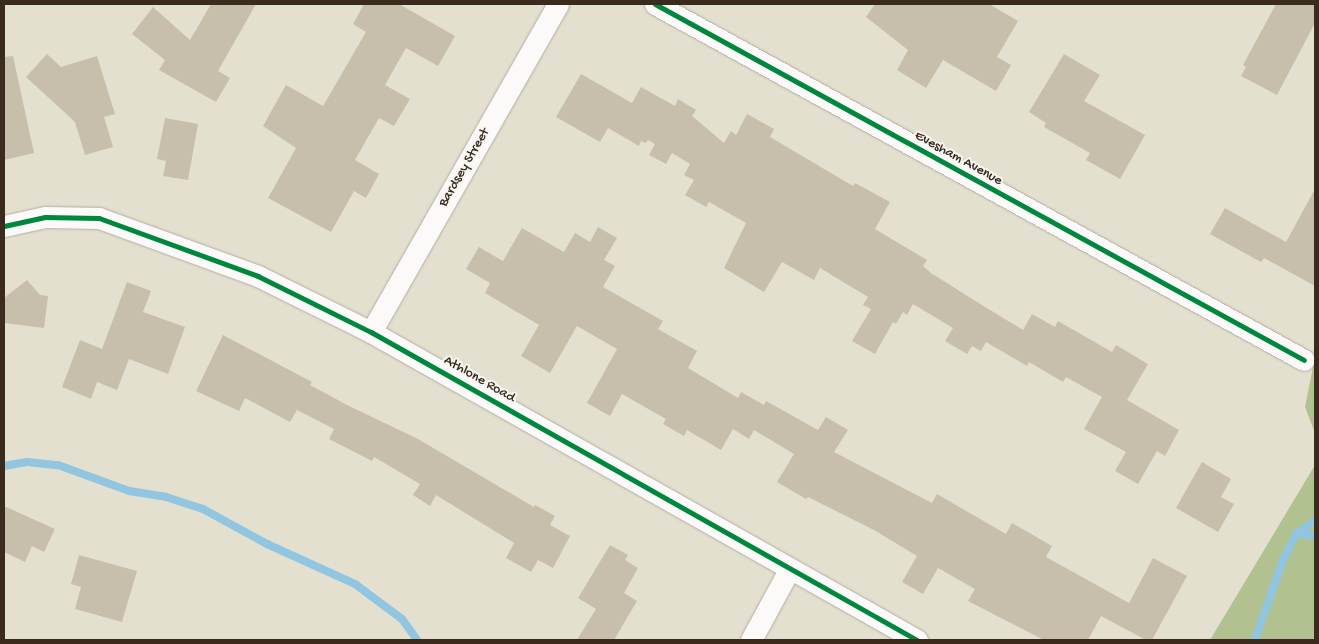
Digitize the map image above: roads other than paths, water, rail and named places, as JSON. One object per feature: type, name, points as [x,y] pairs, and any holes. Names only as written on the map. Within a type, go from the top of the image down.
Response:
[{"type":"street","name":"Bardsey Street","points":[[371,332],[558,4]]},
{"type":"street","name":"Evesham Avenue","points":[[655,4],[1304,360]]},
{"type":"street","name":"Athlone Road","points":[[4,226],[45,217],[99,218],[258,276],[371,332],[789,570],[917,640]]},
{"type":"street","points":[[751,640],[789,570]]},
{"type":"waterway","points":[[4,466],[27,462],[58,465],[129,491],[166,497],[203,509],[267,544],[355,584],[402,619],[417,640]]},
{"type":"waterway","points":[[1255,640],[1283,560],[1297,533],[1315,521]]},
{"type":"waterway","points":[[1297,533],[1315,536]]}]
